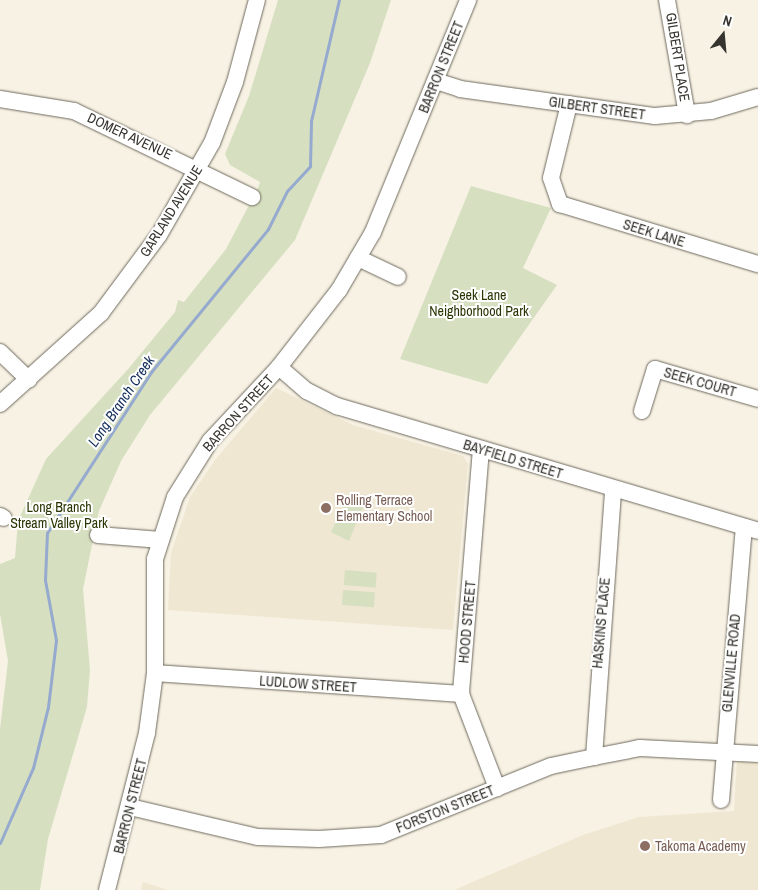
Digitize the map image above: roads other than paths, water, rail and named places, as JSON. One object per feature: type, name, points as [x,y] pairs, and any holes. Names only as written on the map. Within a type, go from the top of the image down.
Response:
[{"type":"street","name":"GARLAND AVENUE","points":[[0,404],[29,380],[101,312],[159,235],[198,169],[236,82],[257,0]]},
{"type":"street","name":"BARRON STREET","points":[[106,890],[130,807],[155,673],[154,586],[161,540],[175,497],[195,463],[279,367],[339,290],[358,258],[436,81],[468,0]]},
{"type":"street","name":"GILBERT PLACE","points":[[668,0],[687,115]]},
{"type":"street","name":"GILBERT STREET","points":[[436,81],[569,104],[655,116],[687,115],[758,97]]},
{"type":"street","name":"DOMER AVENUE","points":[[0,99],[74,110],[252,197]]},
{"type":"street","name":"SEEK LANE","points":[[569,104],[551,178],[554,197],[572,208],[758,264]]},
{"type":"street","points":[[358,258],[398,277]]},
{"type":"street","points":[[0,352],[29,380]]},
{"type":"street","name":"BAYFIELD STREET","points":[[279,367],[307,391],[337,406],[613,490],[751,529]]},
{"type":"street","name":"SEEK COURT","points":[[642,411],[655,369],[758,399]]},
{"type":"street","name":"HOOD STREET","points":[[482,449],[461,694],[497,788]]},
{"type":"street","name":"HASKINS PLACE","points":[[594,756],[613,490]]},
{"type":"street","name":"GLENVILLE ROAD","points":[[721,800],[723,750],[751,529]]},
{"type":"street","points":[[98,535],[161,540]]},
{"type":"street","name":"LUDLOW STREET","points":[[155,673],[461,694]]},
{"type":"street","name":"FORSTON STREET","points":[[130,807],[258,836],[319,839],[381,835],[551,766],[594,756],[640,748],[723,750],[758,754]]},
{"type":"waterway","name":"Long Branch Creek","points":[[0,843],[33,768],[48,707],[56,640],[45,580],[47,533],[151,372],[268,229],[287,191],[310,166],[311,121],[339,0]]},
{"type":"place","name":"Rolling Terrace Elementary School","points":[[326,508]]},
{"type":"place","name":"Takoma Academy","points":[[645,846]]},
{"type":"park label","name":"Seek Lane Neighborhood Park","points":[[479,304]]},
{"type":"park label","name":"Long Branch Stream Valley Park","points":[[59,516]]}]
